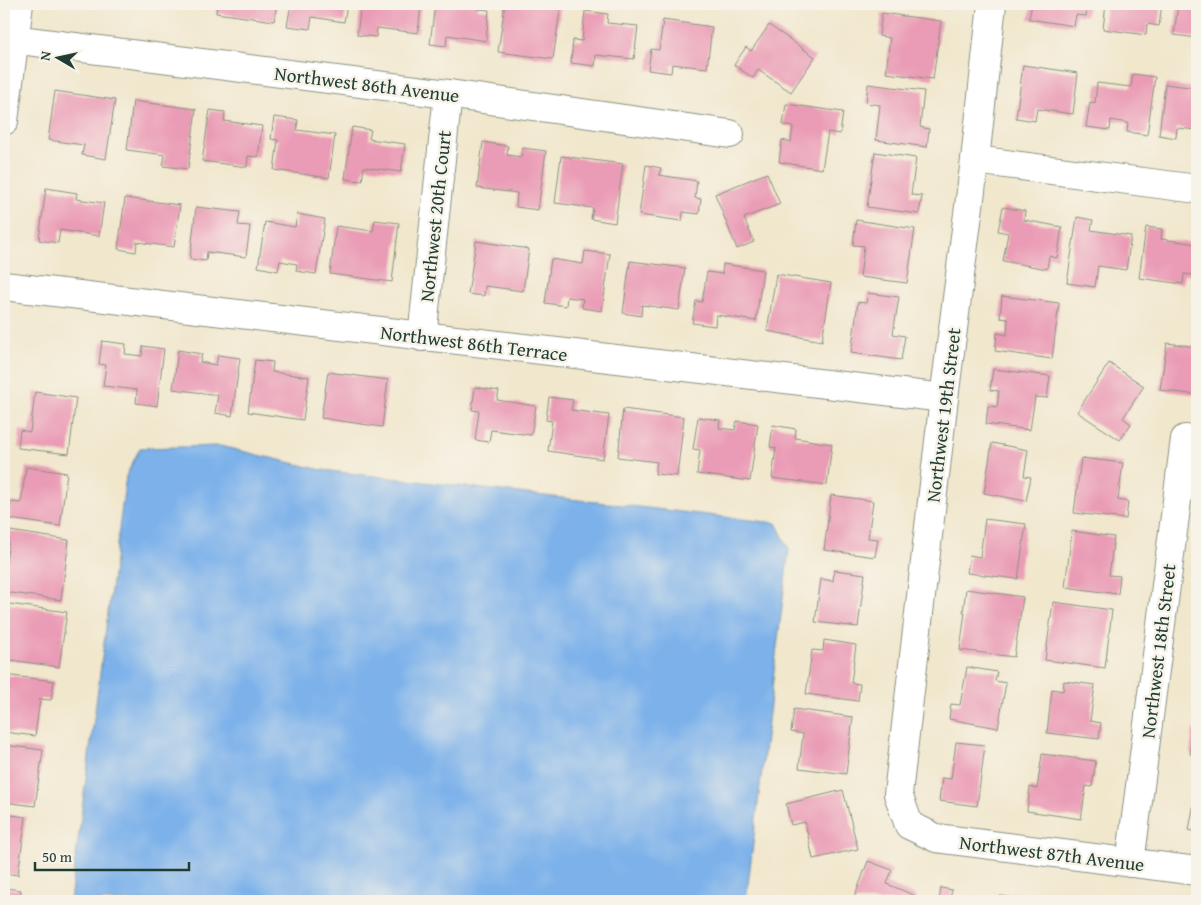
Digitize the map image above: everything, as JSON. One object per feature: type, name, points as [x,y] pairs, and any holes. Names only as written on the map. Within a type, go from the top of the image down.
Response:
[{"type":"street","points":[[4,121],[9,39],[19,4]]},
{"type":"street","name":"Northwest 19th Street","points":[[909,824],[898,794],[944,398],[975,160],[992,4]]},
{"type":"street","name":"Northwest 86th Avenue","points":[[9,39],[448,94],[730,134]]},
{"type":"street","name":"Northwest 20th Court","points":[[422,337],[448,94]]},
{"type":"street","points":[[975,160],[1197,189]]},
{"type":"street","name":"Northwest 86th Terrace","points":[[4,286],[944,398]]},
{"type":"street","name":"Northwest 18th Street","points":[[1130,863],[1185,439]]},
{"type":"street","name":"Northwest 87th Avenue","points":[[909,824],[936,838],[1197,871]]},
{"type":"water","points":[[220,446],[322,470],[776,523],[789,549],[746,901],[70,901],[126,476],[140,448]]},
{"type":"building","points":[[182,4],[203,4],[203,8]]},
{"type":"building","points":[[217,4],[277,4],[274,21],[216,13]]},
{"type":"building","points":[[291,4],[347,4],[344,22],[312,17],[310,29],[287,26]]},
{"type":"building","points":[[361,4],[421,4],[418,33],[377,28],[376,37],[357,35]]},
{"type":"building","points":[[435,4],[478,4],[478,9],[489,10],[486,41],[447,35],[446,46],[430,44]]},
{"type":"building","points":[[505,4],[561,4],[553,59],[498,52]]},
{"type":"building","points":[[915,4],[947,4],[946,9]]},
{"type":"building","points":[[1032,4],[1088,4],[1086,16],[1076,15],[1074,26],[1029,19]]},
{"type":"building","points":[[1106,4],[1162,4],[1159,26],[1147,24],[1146,35],[1103,29]]},
{"type":"building","points":[[1178,4],[1197,4],[1197,38],[1174,35]]},
{"type":"building","points":[[585,11],[608,14],[607,23],[638,26],[634,59],[596,55],[595,66],[571,63],[573,40],[582,41]]},
{"type":"building","points":[[882,13],[941,21],[933,79],[886,73],[890,38],[879,36]]},
{"type":"building","points":[[663,20],[712,27],[707,68],[672,64],[671,73],[648,70],[651,49],[659,50]]},
{"type":"building","points":[[769,25],[815,57],[791,92],[758,70],[753,78],[734,65],[746,47],[751,51]]},
{"type":"building","points":[[1023,65],[1078,73],[1073,114],[1037,109],[1035,121],[1016,118]]},
{"type":"building","points":[[1133,74],[1155,77],[1147,135],[1127,132],[1128,123],[1111,120],[1110,130],[1086,127],[1090,102],[1095,103],[1097,83],[1131,87]]},
{"type":"building","points":[[868,84],[924,91],[920,127],[929,129],[927,147],[876,140],[880,105],[866,103]]},
{"type":"building","points":[[1165,84],[1197,88],[1197,130],[1177,128],[1176,138],[1159,135]]},
{"type":"building","points":[[55,91],[115,100],[106,159],[82,155],[84,145],[48,140]]},
{"type":"building","points":[[133,101],[196,109],[188,169],[163,166],[165,155],[127,150]]},
{"type":"building","points":[[786,104],[843,112],[840,134],[828,132],[822,169],[779,162],[782,140],[791,142],[793,127],[783,125]]},
{"type":"building","points":[[210,110],[225,112],[224,121],[262,126],[258,157],[248,156],[247,167],[202,161]]},
{"type":"building","points":[[274,117],[298,120],[297,130],[335,135],[329,178],[274,170],[278,140],[271,139]]},
{"type":"building","points":[[352,127],[371,130],[369,139],[405,144],[401,172],[364,167],[362,181],[345,179]]},
{"type":"building","points":[[483,142],[508,146],[507,155],[521,157],[523,148],[546,151],[538,210],[516,207],[517,193],[477,188]]},
{"type":"building","points":[[875,152],[916,158],[911,195],[922,196],[919,214],[867,207]]},
{"type":"building","points":[[561,156],[623,164],[615,223],[591,219],[593,208],[555,203]]},
{"type":"building","points":[[646,165],[661,168],[659,175],[697,181],[695,198],[701,199],[699,214],[683,212],[682,221],[639,215]]},
{"type":"building","points":[[767,173],[780,204],[744,218],[754,242],[737,249],[715,194]]},
{"type":"building","points":[[46,188],[77,193],[76,199],[104,203],[99,236],[60,230],[58,243],[39,240]]},
{"type":"building","points":[[125,198],[180,205],[174,247],[137,242],[136,252],[118,249]]},
{"type":"building","points":[[196,207],[240,212],[238,225],[250,226],[246,257],[207,252],[206,261],[190,259]]},
{"type":"building","points":[[1003,207],[1025,211],[1024,220],[1062,227],[1057,258],[1049,256],[1047,269],[1003,261],[1008,233],[998,231]]},
{"type":"building","points":[[297,214],[325,219],[316,274],[296,271],[297,264],[280,261],[278,271],[258,267],[265,222],[295,227]]},
{"type":"building","points":[[1077,217],[1093,220],[1091,230],[1131,236],[1126,270],[1098,266],[1095,287],[1067,283]]},
{"type":"building","points":[[375,220],[399,223],[392,282],[330,274],[336,226],[373,231]]},
{"type":"building","points":[[856,220],[915,229],[907,283],[860,277],[864,246],[853,245]]},
{"type":"building","points":[[1146,227],[1162,229],[1161,239],[1197,244],[1195,275],[1184,274],[1183,284],[1139,278]]},
{"type":"building","points":[[476,241],[529,249],[523,291],[485,286],[484,296],[468,294]]},
{"type":"building","points":[[585,251],[610,254],[602,311],[582,308],[583,299],[567,297],[566,306],[545,303],[551,259],[583,264]]},
{"type":"building","points":[[630,261],[685,268],[679,310],[642,305],[641,316],[623,313]]},
{"type":"building","points":[[723,264],[763,270],[756,321],[716,315],[715,326],[692,323],[696,301],[702,302],[707,272],[722,274]]},
{"type":"building","points":[[776,274],[831,283],[822,341],[767,331]]},
{"type":"building","points":[[868,293],[899,297],[893,334],[905,336],[901,360],[851,353],[858,302],[866,303]]},
{"type":"building","points":[[1002,296],[1059,303],[1052,359],[995,351],[997,333],[1007,335],[1008,319],[1000,318]]},
{"type":"building","points":[[102,341],[126,344],[125,354],[142,356],[143,346],[164,349],[157,406],[136,403],[137,390],[103,386],[106,365],[99,364]]},
{"type":"building","points":[[1167,343],[1197,347],[1197,395],[1160,390]]},
{"type":"building","points":[[178,350],[202,354],[200,362],[216,365],[218,355],[240,358],[232,416],[215,413],[218,395],[173,389]]},
{"type":"building","points":[[255,360],[273,362],[272,372],[309,377],[303,420],[248,412]]},
{"type":"building","points":[[1109,363],[1144,386],[1123,418],[1131,424],[1120,440],[1077,412]]},
{"type":"building","points":[[993,369],[1050,376],[1047,398],[1035,397],[1030,430],[986,424],[988,406],[997,407],[999,391],[990,390]]},
{"type":"building","points":[[328,372],[388,380],[382,427],[321,418]]},
{"type":"building","points":[[475,387],[499,391],[497,400],[536,406],[531,435],[491,430],[489,442],[475,440],[479,411],[472,410]]},
{"type":"building","points":[[35,392],[76,398],[69,454],[18,448],[20,430],[30,432]]},
{"type":"building","points":[[549,397],[573,400],[571,410],[609,415],[603,459],[548,451],[552,421],[546,420]]},
{"type":"building","points":[[623,409],[684,417],[677,476],[655,474],[657,462],[618,457]]},
{"type":"building","points":[[698,417],[720,420],[719,428],[735,430],[737,421],[758,424],[750,481],[697,474],[700,450],[693,449]]},
{"type":"building","points":[[773,425],[796,429],[795,438],[832,444],[827,485],[772,478],[776,448],[770,447]]},
{"type":"building","points":[[992,443],[1028,450],[1024,476],[1031,477],[1026,501],[984,493]]},
{"type":"building","points":[[1081,458],[1123,463],[1118,500],[1128,502],[1126,519],[1074,513]]},
{"type":"building","points":[[26,467],[67,473],[60,526],[9,519],[11,502],[21,503]]},
{"type":"building","points":[[831,495],[873,501],[868,538],[878,539],[875,557],[824,550]]},
{"type":"building","points":[[985,519],[1026,524],[1018,579],[967,573],[970,555],[980,557]]},
{"type":"building","points":[[10,531],[69,540],[61,600],[4,592]]},
{"type":"building","points":[[1072,531],[1114,537],[1109,575],[1120,576],[1118,594],[1065,587]]},
{"type":"building","points":[[834,570],[865,574],[858,627],[815,622],[821,579],[833,581]]},
{"type":"building","points":[[966,589],[1023,597],[1014,657],[960,650]]},
{"type":"building","points":[[1053,602],[1112,610],[1105,668],[1045,660]]},
{"type":"building","points":[[9,604],[67,612],[59,667],[4,659]]},
{"type":"building","points":[[824,640],[856,645],[851,683],[860,684],[858,701],[806,694],[812,650],[823,651]]},
{"type":"building","points":[[967,667],[997,672],[995,681],[1006,683],[998,728],[949,719],[951,704],[960,705]]},
{"type":"building","points":[[4,675],[54,681],[51,700],[40,699],[35,736],[4,732]]},
{"type":"building","points":[[1064,681],[1095,685],[1090,721],[1101,723],[1099,739],[1047,733],[1052,689],[1063,691]]},
{"type":"building","points":[[794,709],[853,717],[846,774],[799,768],[803,734],[791,732]]},
{"type":"building","points":[[1193,730],[1197,730],[1197,755],[1190,754]]},
{"type":"building","points":[[956,742],[985,745],[977,806],[939,801],[942,778],[951,779]]},
{"type":"building","points":[[4,745],[43,750],[35,806],[4,802]]},
{"type":"building","points":[[1042,754],[1096,761],[1092,787],[1086,786],[1081,819],[1027,811],[1030,787],[1037,789]]},
{"type":"building","points":[[843,790],[858,849],[813,859],[805,822],[791,825],[786,804]]},
{"type":"building","points":[[1197,792],[1197,832],[1189,830]]},
{"type":"building","points":[[4,814],[26,817],[18,875],[4,873]]},
{"type":"building","points":[[868,861],[892,870],[887,884],[916,896],[914,901],[853,901]]},
{"type":"building","points":[[4,888],[21,890],[19,901],[4,901]]},
{"type":"building","points":[[941,888],[952,890],[950,898],[963,901],[939,901]]},
{"type":"building","points":[[1000,896],[1024,899],[1024,901],[1000,901]]}]
